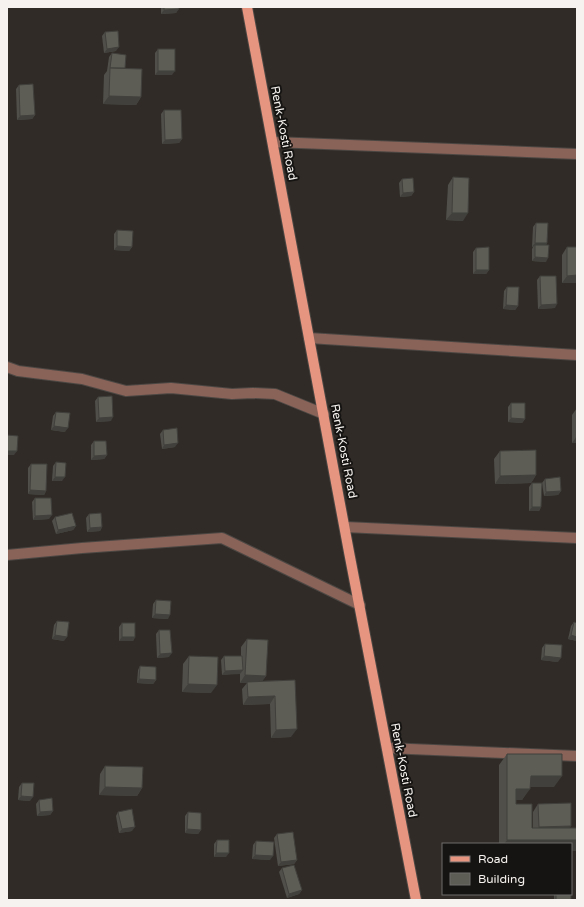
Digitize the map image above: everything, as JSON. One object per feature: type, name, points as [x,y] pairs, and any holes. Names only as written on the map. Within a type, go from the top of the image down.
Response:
[{"type":"main road","name":"Renk-Kosti Road","points":[[247,7],[416,900]]},
{"type":"street","points":[[273,142],[577,154]]},
{"type":"street","points":[[309,338],[577,355]]},
{"type":"street","points":[[7,367],[18,371],[82,379],[126,391],[171,388],[232,394],[275,394],[324,414]]},
{"type":"street","points":[[345,527],[577,538]]},
{"type":"street","points":[[7,555],[222,538],[360,605]]},
{"type":"street","points":[[387,748],[577,756]]},
{"type":"building","points":[[164,7],[179,7],[179,9],[164,10]]},
{"type":"building","points":[[118,31],[119,47],[107,49],[105,32]]},
{"type":"building","points":[[158,49],[175,49],[175,71],[158,71]]},
{"type":"building","points":[[112,53],[126,55],[125,68],[110,68]]},
{"type":"building","points":[[110,68],[142,69],[141,97],[109,96]]},
{"type":"building","points":[[33,84],[35,115],[20,116],[19,85]]},
{"type":"building","points":[[164,110],[181,110],[182,139],[165,140]]},
{"type":"building","points":[[453,177],[469,178],[468,213],[452,213]]},
{"type":"building","points":[[413,178],[414,192],[403,193],[402,179]]},
{"type":"building","points":[[536,223],[548,223],[547,243],[535,243]]},
{"type":"building","points":[[117,230],[133,231],[132,247],[117,246]]},
{"type":"building","points":[[535,245],[549,245],[548,258],[535,257]]},
{"type":"building","points":[[489,247],[489,270],[476,270],[476,248]]},
{"type":"building","points":[[567,247],[577,247],[577,275],[567,276]]},
{"type":"building","points":[[540,276],[556,276],[557,304],[541,305]]},
{"type":"building","points":[[507,287],[519,287],[518,306],[506,305]]},
{"type":"building","points":[[112,396],[113,417],[99,418],[98,397]]},
{"type":"building","points":[[511,403],[525,403],[525,419],[511,418]]},
{"type":"building","points":[[56,412],[70,413],[68,428],[54,426]]},
{"type":"building","points":[[177,428],[178,443],[164,445],[163,430]]},
{"type":"building","points":[[7,435],[18,436],[17,451],[7,451]]},
{"type":"building","points":[[94,441],[106,441],[107,455],[94,456]]},
{"type":"building","points":[[536,450],[536,475],[500,476],[500,451]]},
{"type":"building","points":[[56,462],[66,463],[65,477],[55,477]]},
{"type":"building","points":[[31,464],[47,464],[46,491],[30,490]]},
{"type":"building","points":[[560,477],[561,491],[546,492],[545,479]]},
{"type":"building","points":[[532,483],[542,483],[541,507],[532,507]]},
{"type":"building","points":[[35,498],[51,498],[52,515],[35,516]]},
{"type":"building","points":[[72,513],[76,526],[58,530],[55,517]]},
{"type":"building","points":[[101,513],[102,527],[90,528],[89,514]]},
{"type":"building","points":[[156,600],[171,601],[170,615],[155,614]]},
{"type":"building","points":[[57,621],[69,622],[67,637],[55,635]]},
{"type":"building","points":[[574,622],[577,623],[577,637],[571,635]]},
{"type":"building","points":[[122,623],[135,623],[135,637],[122,637]]},
{"type":"building","points":[[159,630],[170,630],[172,653],[160,654]]},
{"type":"building","points":[[247,639],[268,640],[266,676],[245,675]]},
{"type":"building","points":[[545,644],[562,645],[561,658],[544,656]]},
{"type":"building","points":[[189,656],[218,657],[217,685],[188,684]]},
{"type":"building","points":[[224,656],[242,656],[243,670],[225,671]]},
{"type":"building","points":[[140,666],[156,667],[156,680],[139,679]]},
{"type":"building","points":[[295,680],[297,729],[276,730],[275,696],[248,697],[247,682]]},
{"type":"building","points":[[507,754],[562,754],[562,776],[531,776],[530,789],[516,789],[516,804],[532,804],[532,828],[577,828],[577,840],[507,840]]},
{"type":"building","points":[[105,766],[143,767],[142,788],[105,787]]},
{"type":"building","points":[[22,783],[34,783],[33,797],[21,796]]},
{"type":"building","points":[[52,798],[53,811],[40,812],[39,800]]},
{"type":"building","points":[[571,803],[571,826],[539,827],[538,804]]},
{"type":"building","points":[[132,809],[135,827],[122,829],[118,812]]},
{"type":"building","points":[[188,812],[201,813],[201,830],[187,829]]},
{"type":"building","points":[[293,832],[297,860],[281,862],[277,834]]},
{"type":"building","points":[[217,840],[229,840],[229,853],[216,853]]},
{"type":"building","points":[[256,841],[274,842],[273,856],[255,855]]},
{"type":"building","points":[[294,865],[302,890],[289,894],[282,868]]},
{"type":"building","points":[[556,895],[571,895],[571,900],[556,900]]}]
